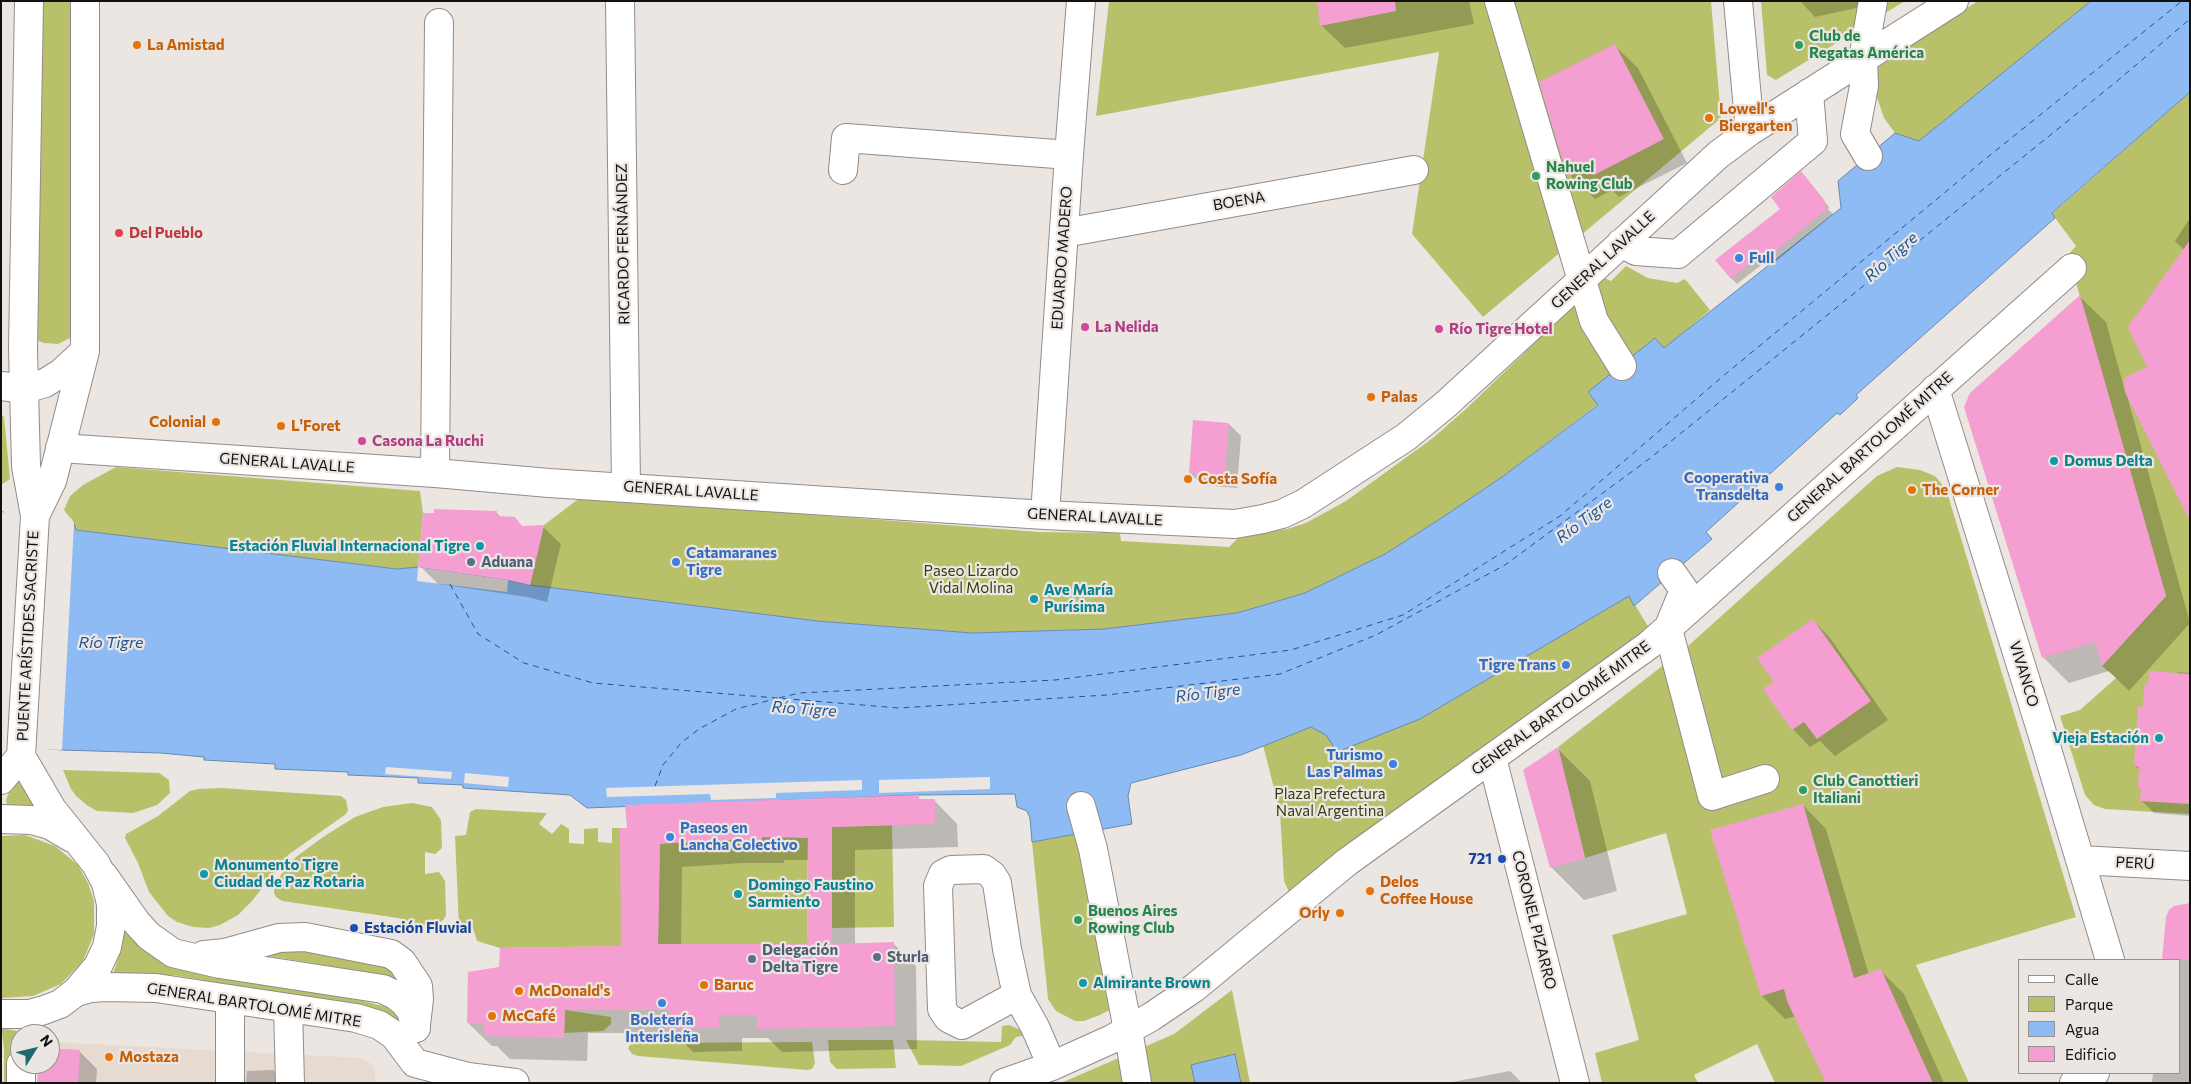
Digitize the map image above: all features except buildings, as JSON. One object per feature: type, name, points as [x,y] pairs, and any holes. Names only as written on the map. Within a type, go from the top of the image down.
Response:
[{"type":"street","points":[[29,1],[22,313],[13,388],[36,516]]},
{"type":"street","points":[[36,516],[52,481],[85,351],[85,1]]},
{"type":"street","name":"RICARDO FERNÁNDEZ","points":[[620,1],[626,487]]},
{"type":"street","name":"EDUARDO MADERO","points":[[1045,515],[1081,1]]},
{"type":"street","points":[[1499,1],[1594,321],[1622,366]]},
{"type":"street","points":[[1738,1],[1750,131]]},
{"type":"street","points":[[1868,156],[1854,134],[1864,86],[1863,59],[1873,1]]},
{"type":"street","name":"GENERAL LAVALLE","points":[[60,448],[1045,515],[1235,524],[1263,520],[1303,504],[1406,437],[1445,406],[1718,155],[1750,131],[1954,1]]},
{"type":"street","points":[[434,473],[439,23]]},
{"type":"street","points":[[1621,243],[1636,251],[1678,254],[1813,141],[1809,93]]},
{"type":"street","points":[[843,170],[846,138],[1069,155]]},
{"type":"street","name":"BOENA","points":[[1064,232],[1414,170]]},
{"type":"street","name":"GENERAL BARTOLOMÉ MITRE","points":[[1004,1083],[1052,1066],[1128,1030],[1194,988],[1347,862],[1627,662],[1668,629],[2072,268]]},
{"type":"street","points":[[13,388],[45,383],[60,373],[85,351]]},
{"type":"street","name":"VIVANCO","points":[[1935,389],[2054,734],[2080,860],[2110,959]]},
{"type":"street","name":"PUENTE ARÍSTIDES SACRISTE","points":[[21,756],[36,516]]},
{"type":"street","points":[[1672,573],[1684,590],[1668,629],[1712,796],[1765,779]]},
{"type":"street","points":[[1,780],[21,756],[52,809],[89,855],[137,923],[163,947],[185,958],[383,990],[404,1002],[411,1011],[416,1028]]},
{"type":"street","name":"CORONEL PIZARRO","points":[[1492,758],[1575,1083]]},
{"type":"street","points":[[1081,806],[1093,849],[1128,1030],[1136,1083]]},
{"type":"street","points":[[5,817],[32,820],[50,825],[68,835],[89,855],[106,883],[111,904],[111,926],[107,947],[98,966],[68,998],[42,1016],[34,1024]]},
{"type":"street","name":"PERÚ","points":[[2080,860],[2190,866]]},
{"type":"street","points":[[1017,995],[962,1025],[948,1018],[942,1009],[938,886],[943,874],[951,870],[984,869],[990,872],[997,883],[1007,949],[1017,995],[1035,1027],[1052,1066]]},
{"type":"street","points":[[185,958],[225,953],[279,938],[305,937],[391,954],[402,962],[418,986],[416,1073],[515,1083]]},
{"type":"street","name":"GENERAL BARTOLOMÉ MITRE","points":[[1,1014],[30,1014],[91,988],[156,988],[356,1018],[379,1025],[394,1035],[416,1073]]},
{"type":"street","points":[[230,999],[232,1014],[230,1083]]},
{"type":"street","points":[[288,1008],[290,1083]]},
{"type":"street","points":[[2074,1083],[2093,1074]]},
{"type":"shaded area","points":[[60,1042],[362,1058],[374,1066],[376,1083],[38,1083],[44,1074],[60,1074]]},
{"type":"green space","points":[[38,1],[77,1],[72,337],[58,344],[39,341],[34,334]]},
{"type":"green space","name":"Nahuel Rowing Club","points":[[1109,1],[1711,1],[1721,118],[1483,317],[1412,234],[1439,52],[1096,116]]},
{"type":"green space","name":"Club de Regatas América","points":[[1761,1],[1905,1],[1776,80],[1767,75]]},
{"type":"green space","points":[[1978,1],[2091,1],[1919,141],[1895,133],[1884,118],[1869,74],[1929,32]]},
{"type":"green space","points":[[2190,92],[2190,814],[2105,809],[2094,805],[2085,795],[2060,716],[2080,710],[2116,678],[2102,666],[2166,596],[2068,255],[2076,246],[2052,214]]},
{"type":"green space","name":"Paseo Lizardo Vidal Molina","points":[[1626,266],[1648,278],[1677,283],[1685,279],[1710,310],[1664,349],[1654,339],[1588,393],[1598,404],[1502,477],[1437,521],[1385,554],[1305,593],[1237,613],[1104,629],[972,633],[817,621],[530,585],[544,525],[581,497],[1039,532],[1120,533],[1121,541],[1229,547],[1240,536],[1287,529],[1306,523],[1346,501],[1433,438],[1466,409],[1603,277],[1611,281]]},
{"type":"green space","points":[[1,415],[4,417],[10,479],[1,485]]},
{"type":"green space","points":[[116,467],[420,491],[423,513],[418,567],[397,569],[76,530],[74,523],[64,510],[70,496],[83,485]]},
{"type":"green space","name":"Club Canottieri Italiani","points":[[1897,467],[1920,470],[1935,476],[1946,489],[2076,917],[1916,965],[1969,1083],[1775,1083],[1757,1044],[1694,1075],[1698,1083],[1602,1083],[1595,1053],[1639,1040],[1612,935],[1687,914],[1666,833],[1585,858],[1558,747],[1688,646],[1877,476]]},
{"type":"green space","name":"Plaza Prefectura Naval Argentina","points":[[1629,595],[1649,628],[1290,894],[1284,881],[1280,812],[1263,745],[1311,727],[1326,735],[1420,719]]},
{"type":"green space","points":[[63,770],[159,773],[169,780],[170,793],[157,805],[133,813],[97,811],[76,796]]},
{"type":"green space","points":[[16,774],[33,802],[33,806],[30,808],[9,806],[7,804],[6,800]]},
{"type":"green space","points":[[221,788],[341,796],[346,800],[348,810],[346,814],[288,855],[252,901],[238,915],[220,925],[209,928],[193,927],[177,922],[168,916],[149,892],[138,863],[125,838],[126,834],[158,816],[190,791]]},
{"type":"green space","points":[[412,803],[432,807],[441,820],[442,848],[435,854],[425,852],[425,874],[439,872],[445,881],[446,916],[436,925],[422,925],[398,918],[282,901],[276,897],[274,893],[275,884],[287,866],[323,837],[355,817],[383,807]]},
{"type":"green space","points":[[476,809],[547,813],[539,824],[552,834],[561,824],[569,829],[569,843],[584,844],[584,829],[598,828],[598,842],[612,843],[612,828],[627,828],[632,946],[500,948],[477,941],[473,928],[459,928],[455,836],[466,835],[470,812]]},
{"type":"green space","points":[[892,825],[894,927],[832,928],[832,827]]},
{"type":"green space","points":[[808,826],[807,944],[658,944],[660,831]]},
{"type":"green space","name":"Buenos Aires Rowing Club","points":[[1097,829],[1130,999],[1100,1015],[1084,1021],[1075,1021],[1056,1011],[1048,999],[1032,842]]},
{"type":"green space","points":[[25,835],[55,846],[78,865],[88,883],[94,901],[94,934],[83,961],[61,984],[33,996],[2,998],[1,836]]},
{"type":"green space","points":[[125,929],[168,964],[177,969],[363,1001],[387,1007],[398,1017],[400,1022],[363,1007],[173,975],[113,974]]},
{"type":"green space","points":[[303,948],[380,963],[392,971],[395,979],[380,974],[262,955],[263,952]]},
{"type":"green space","points":[[1232,990],[1250,1083],[1061,1083],[1174,1034]]},
{"type":"green space","points":[[565,1010],[611,1017],[611,1024],[603,1031],[564,1033]]},
{"type":"green space","points":[[1009,1025],[1023,1031],[1026,1035],[1016,1037],[1010,1045],[961,1066],[919,1065],[906,1040],[1001,1042],[1002,1026]]},
{"type":"green space","points":[[1,1028],[10,1030],[9,1083],[4,1083],[4,1048]]},
{"type":"green space","points":[[828,1040],[893,1040],[896,1068],[837,1069],[830,1062]]},
{"type":"green space","points":[[812,1042],[815,1063],[812,1069],[808,1070],[638,1056],[632,1054],[628,1048],[630,1045],[638,1043]]},
{"type":"water","name":"Río Tigre","points":[[2091,1],[2190,1],[2190,92],[2052,213],[2055,218],[1856,395],[1858,398],[1840,415],[1837,413],[1706,532],[1712,539],[1634,606],[1629,596],[1420,719],[1337,752],[1326,735],[1311,727],[1241,755],[1131,783],[1128,796],[1132,824],[1032,842],[1030,818],[1027,811],[1017,807],[1015,794],[919,795],[587,808],[570,795],[463,788],[463,785],[418,783],[418,778],[348,775],[348,772],[275,769],[275,764],[204,760],[204,757],[160,753],[62,750],[1,745],[1,511],[12,517],[74,523],[76,530],[397,569],[418,567],[530,585],[817,621],[972,633],[1104,629],[1237,613],[1305,593],[1385,554],[1437,521],[1502,477],[1598,405],[1588,392],[1655,338],[1664,348],[1841,208],[1838,181],[1895,133],[1919,141]]},
{"type":"water","points":[[1235,1054],[1241,1083],[1195,1083],[1191,1065]]},
{"type":"pier","points":[[1,512],[71,518],[74,523],[62,750],[1,748]]},
{"type":"pier","points":[[418,567],[508,580],[507,592],[417,581]]},
{"type":"pier","points":[[386,767],[452,772],[451,779],[385,774]]},
{"type":"pier","points":[[465,773],[509,777],[508,787],[464,783]]},
{"type":"pier","points":[[990,777],[990,789],[879,793],[879,780]]},
{"type":"pier","points":[[862,780],[862,790],[776,793],[776,798],[711,800],[710,794],[607,797],[606,788]]},
{"type":"ferry route","points":[[779,698],[799,693],[1055,680],[1291,650],[1403,615],[1560,516],[1722,377],[1984,160],[2182,1]]},
{"type":"ferry route","points":[[450,584],[478,634],[524,663],[593,683],[899,708],[1107,695],[1280,674],[1376,635],[1505,565],[1649,459],[2116,82],[2190,19]]},
{"type":"ferry route","points":[[655,786],[663,765],[681,743],[699,729],[736,709],[775,699]]},
{"type":"place","name":"La Amistad","points":[[137,45]]},
{"type":"place","name":"Club de Regatas América","points":[[1799,45]]},
{"type":"place","name":"Lowell's Biergarten","points":[[1709,118]]},
{"type":"place","name":"Nahuel Rowing Club","points":[[1536,176]]},
{"type":"place","name":"Del Pueblo","points":[[119,233]]},
{"type":"place","name":"Full","points":[[1739,258]]},
{"type":"place","name":"La Nelida","points":[[1085,327]]},
{"type":"place","name":"Río Tigre Hotel","points":[[1439,329]]},
{"type":"place","name":"Palas","points":[[1371,397]]},
{"type":"place","name":"Colonial","points":[[216,422]]},
{"type":"place","name":"L'Foret","points":[[281,426]]},
{"type":"place","name":"Casona La Ruchi","points":[[362,441]]},
{"type":"place","name":"Domus Delta","points":[[2054,461]]},
{"type":"place","name":"Costa Sofía","points":[[1188,479]]},
{"type":"place","name":"Cooperativa Transdelta","points":[[1779,487]]},
{"type":"place","name":"The Corner","points":[[1912,490]]},
{"type":"place","name":"Estación Fluvial Internacional Tigre","points":[[480,546]]},
{"type":"place","name":"Aduana","points":[[471,562]]},
{"type":"place","name":"Catamaranes Tigre","points":[[676,562]]},
{"type":"place","name":"Ave María Purísima","points":[[1034,599]]},
{"type":"place","name":"Tigre Trans","points":[[1566,665]]},
{"type":"place","name":"Vieja Estación","points":[[2159,738]]},
{"type":"place","name":"Turismo Las Palmas","points":[[1393,764]]},
{"type":"place","name":"Club Canottieri Italiani","points":[[1803,790]]},
{"type":"place","name":"Paseos en Lancha Colectivo","points":[[670,837]]},
{"type":"place","name":"721","points":[[1502,859]]},
{"type":"place","name":"Monumento Tigre Ciudad de Paz Rotaria","points":[[204,874]]},
{"type":"place","name":"Delos Coffee House","points":[[1370,891]]},
{"type":"place","name":"Domingo Faustino Sarmiento","points":[[738,894]]},
{"type":"place","name":"Orly","points":[[1340,913]]},
{"type":"place","name":"Buenos Aires Rowing Club","points":[[1078,920]]},
{"type":"place","name":"Estación Fluvial","points":[[354,928]]},
{"type":"place","name":"Sturla","points":[[877,957]]},
{"type":"place","name":"Delegación Delta Tigre","points":[[752,959]]},
{"type":"place","name":"Almirante Brown","points":[[1083,983]]},
{"type":"place","name":"Baruc","points":[[704,985]]},
{"type":"place","name":"McDonald's","points":[[519,991]]},
{"type":"place","name":"Boletería Interisleña","points":[[662,1003]]},
{"type":"place","name":"McCafé","points":[[492,1016]]},
{"type":"place","name":"Mostaza","points":[[109,1057]]}]
